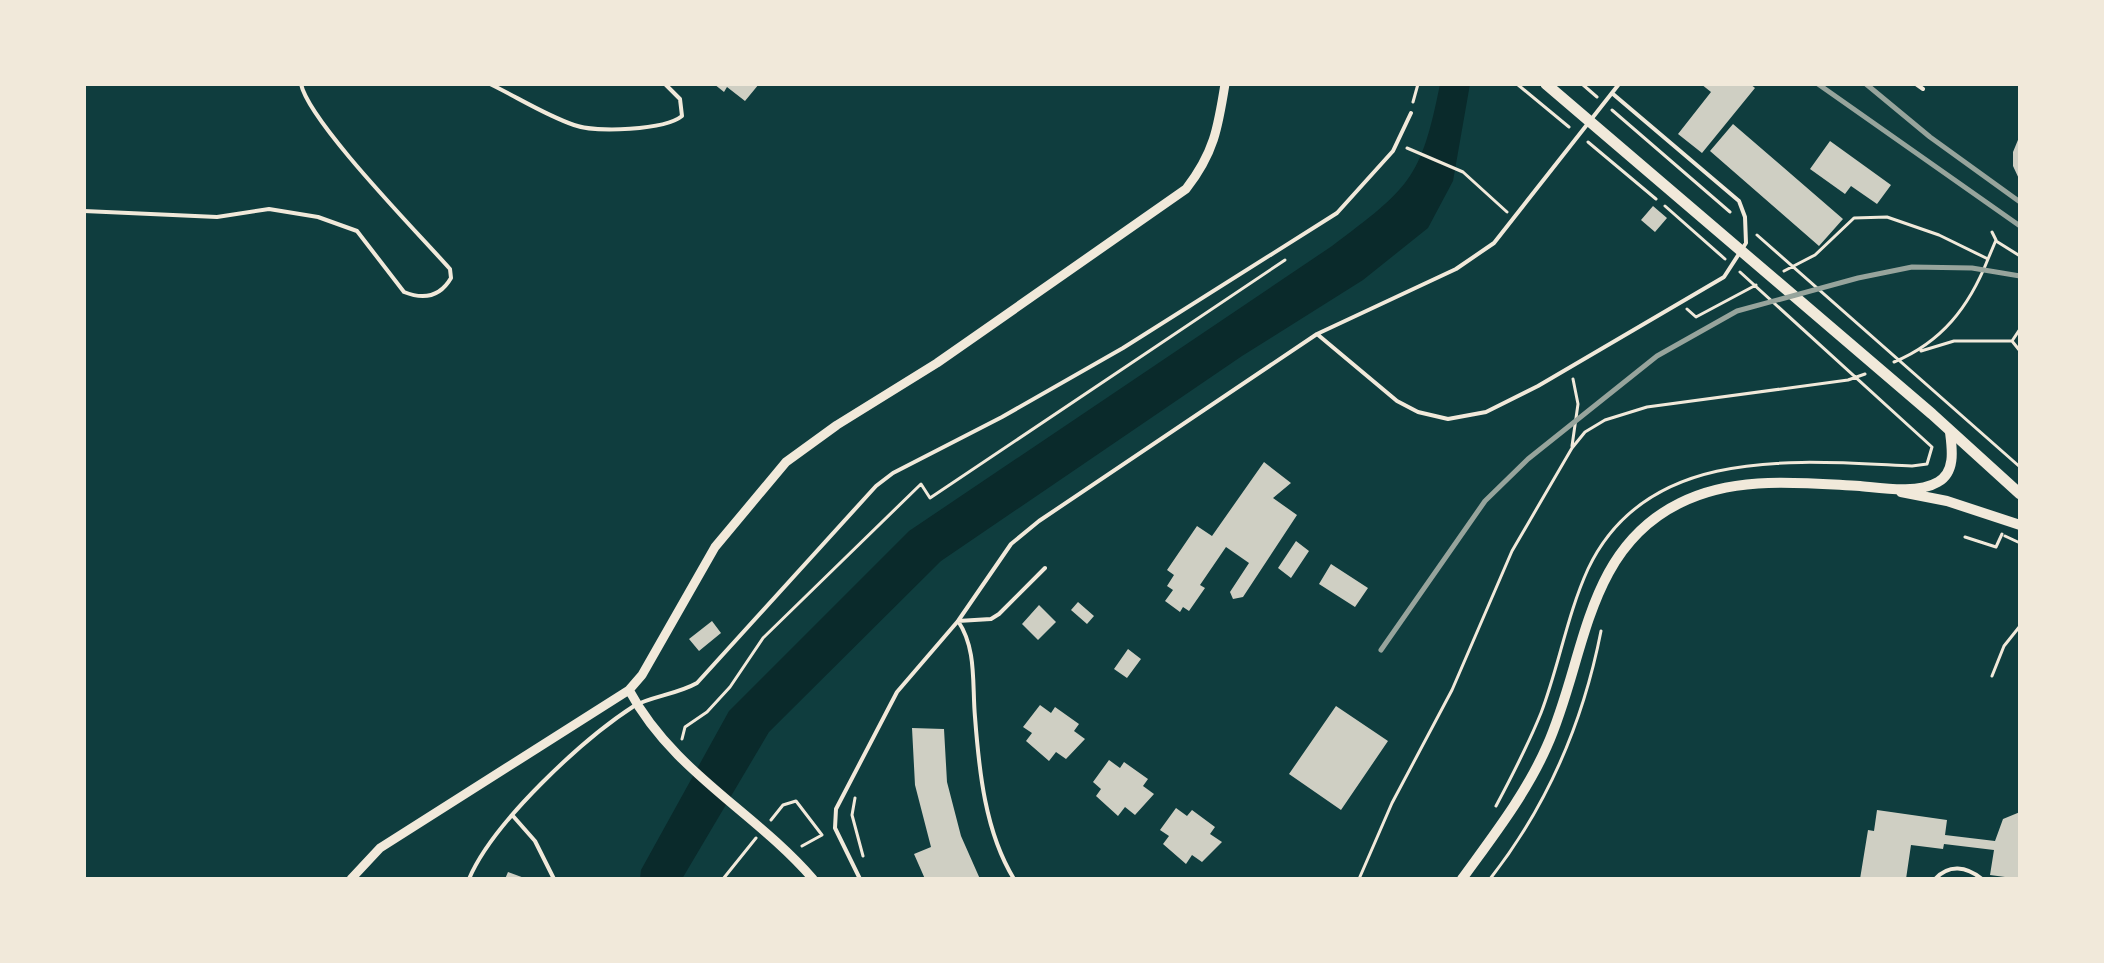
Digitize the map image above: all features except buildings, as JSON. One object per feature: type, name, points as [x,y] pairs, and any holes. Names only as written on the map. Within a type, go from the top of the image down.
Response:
[{"type":"main road","points":[[1546,84],[1932,414],[2020,494]]},
{"type":"main road","points":[[1462,879],[1518,800],[1547,747],[1602,579],[1622,547],[1650,521],[1680,503],[1718,488],[1783,482],[1914,487],[1939,482],[1950,469],[1953,452],[1950,432]]},
{"type":"main road","points":[[1876,487],[1947,501],[2020,525]]},
{"type":"street","points":[[351,879],[380,848],[629,690],[642,675],[715,547],[786,462],[837,425],[937,363],[1186,189],[1204,165],[1216,140],[1225,84]]},
{"type":"street","points":[[629,690],[677,758],[790,855],[813,879]]},
{"type":"lane","points":[[84,211],[217,217],[269,209],[318,217],[357,231],[404,292],[430,297],[445,289],[451,278],[450,269],[328,131],[303,94],[301,84]]},
{"type":"lane","points":[[490,84],[576,126],[655,128],[672,124],[682,116],[680,99],[665,84]]},
{"type":"lane","points":[[860,879],[835,828],[836,809],[897,692],[958,621],[1011,544],[1039,521],[1317,334],[1456,269],[1494,243],[1619,84]]},
{"type":"lane","points":[[1916,84],[1923,89]]},
{"type":"lane","points":[[1317,334],[1397,401],[1418,412],[1448,419],[1486,412],[1552,378],[1724,277],[1746,243],[1745,217],[1739,201],[1613,94]]},
{"type":"lane","points":[[469,879],[497,834],[571,757],[637,705],[676,694],[697,683],[876,486],[893,473],[1002,417],[1123,348],[1337,213],[1393,151],[1411,113]]},
{"type":"lane","points":[[958,621],[984,620],[999,614],[1045,568]]},
{"type":"lane","points":[[958,621],[971,640],[978,759],[992,828],[1014,879]]},
{"type":"lane","points":[[513,816],[535,841],[554,879]]},
{"type":"lane","points":[[1935,879],[1950,869],[1962,868],[1982,879]]},
{"type":"path","points":[[1411,113],[1418,84]]},
{"type":"path","points":[[1582,84],[1736,217]]},
{"type":"path","points":[[1401,154],[1404,147]]},
{"type":"path","points":[[1416,152],[1463,172],[1515,220]]},
{"type":"path","points":[[1775,275],[1815,255],[1854,218],[1887,217],[1939,235],[1988,259]]},
{"type":"path","points":[[1748,227],[2020,467]]},
{"type":"path","points":[[1992,232],[1996,240],[2020,256]]},
{"type":"path","points":[[1916,353],[1952,324],[1975,293],[1996,240]]},
{"type":"path","points":[[686,748],[681,737],[685,727],[707,712],[730,687],[763,638],[921,484],[930,498],[1289,258]]},
{"type":"path","points":[[1682,304],[1696,317],[1762,282]]},
{"type":"path","points":[[2012,341],[2020,329]]},
{"type":"path","points":[[1889,364],[1954,341],[2012,341]]},
{"type":"path","points":[[2012,341],[2020,351]]},
{"type":"path","points":[[1359,879],[1392,803],[1452,690],[1512,551],[1572,448],[1585,432],[1624,412],[1848,380],[1875,369]]},
{"type":"path","points":[[1572,448],[1578,404],[1573,379]]},
{"type":"path","points":[[1494,809],[1541,712],[1589,569],[1622,520],[1647,498],[1717,469],[1802,463],[1923,465],[1930,459],[1932,447]]},
{"type":"path","points":[[1993,530],[2020,543]]},
{"type":"path","points":[[1965,537],[1996,547],[2002,534]]},
{"type":"path","points":[[1992,676],[2004,646],[2020,626]]},
{"type":"path","points":[[1490,879],[1514,849],[1552,783],[1576,729],[1601,630]]},
{"type":"path","points":[[856,793],[852,815],[866,866]]},
{"type":"path","points":[[800,847],[822,835],[809,815]]},
{"type":"water","points":[[1440,84],[1470,84],[1453,181],[1428,228],[1363,280],[1242,356],[941,561],[769,732],[682,879],[640,879],[641,870],[729,711],[909,531],[1332,246],[1379,210],[1408,179],[1418,162]]},
{"type":"railway","points":[[1818,84],[2020,226]]},
{"type":"railway","points":[[1866,84],[1930,137],[2020,202]]},
{"type":"railway","points":[[1381,650],[1485,501],[1528,459],[1657,356],[1737,311],[1858,278],[1912,267],[1972,268],[2020,276]]}]
